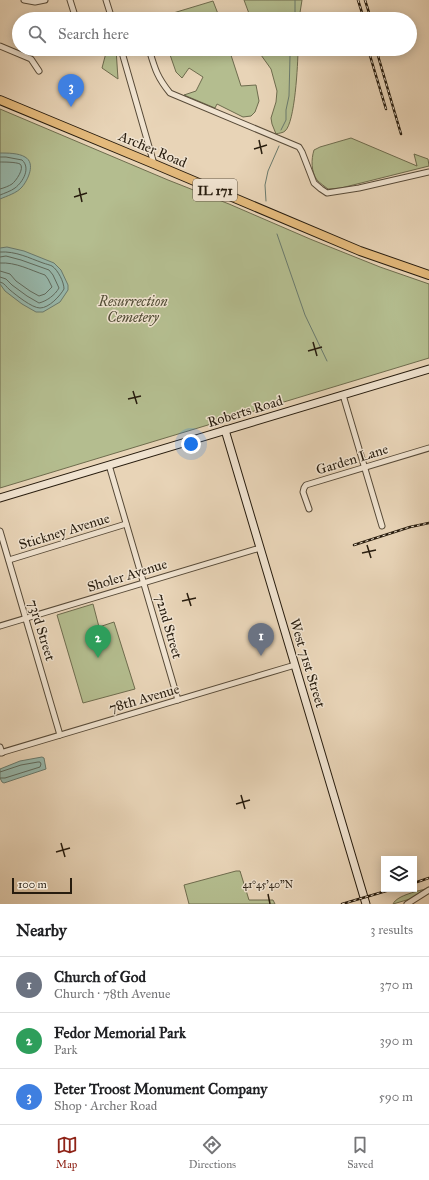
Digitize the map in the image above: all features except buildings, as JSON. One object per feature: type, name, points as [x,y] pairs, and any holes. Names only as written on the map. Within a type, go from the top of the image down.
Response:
[{"type":"main road","name":"Archer Road","points":[[0,100],[360,251],[429,275]]},
{"type":"street","points":[[24,0],[35,2],[45,0]]},
{"type":"street","points":[[70,0],[74,12]]},
{"type":"street","points":[[106,0],[110,12]]},
{"type":"street","points":[[0,46],[12,51]]},
{"type":"street","points":[[24,56],[31,59],[39,71]]},
{"type":"street","points":[[122,56],[154,164]]},
{"type":"street","points":[[151,56],[162,83],[170,93],[299,147],[314,183],[321,190],[327,193],[359,188],[429,172]]},
{"type":"street","name":"Roberts Road","points":[[0,498],[429,369]]},
{"type":"street","points":[[343,395],[382,526]]},
{"type":"street","name":"West 71st Street","points":[[225,430],[366,904]]},
{"type":"street","name":"Garden Lane","points":[[309,510],[303,492],[306,485],[429,448]]},
{"type":"street","name":"72nd Street","points":[[108,465],[178,700]]},
{"type":"street","name":"Stickney Avenue","points":[[9,560],[126,524]]},
{"type":"street","name":"73rd Street","points":[[0,531],[60,735]]},
{"type":"street","name":"Sholer Avenue","points":[[0,626],[260,548]]},
{"type":"street","name":"78th Avenue","points":[[1,753],[295,665]]},
{"type":"street","points":[[0,746],[1,753]]},
{"type":"street","points":[[406,904],[429,890]]},
{"type":"green space","points":[[244,0],[302,0],[300,12],[248,12]]},
{"type":"green space","points":[[213,1],[217,12],[177,12]]},
{"type":"green space","points":[[105,56],[116,56],[118,79],[102,68]]},
{"type":"green space","points":[[170,56],[231,56],[241,86],[256,85],[259,101],[255,112],[251,116],[243,117],[217,104],[215,108],[184,95],[196,91],[203,77],[189,68],[182,78],[176,72]]},
{"type":"green space","points":[[262,56],[298,56],[297,79],[291,117],[285,131],[276,134],[271,118],[276,102],[277,91],[271,69]]},
{"type":"green space","name":"Resurrection Cemetery","points":[[0,109],[310,239],[380,267],[429,284],[429,358],[0,488]]},
{"type":"green space","points":[[351,138],[417,166],[414,154],[428,159],[429,166],[341,188],[328,189],[317,180],[314,173],[312,158],[314,150]]},
{"type":"green space","points":[[93,604],[99,627],[114,622],[135,689],[83,703],[57,615]]},
{"type":"green space","points":[[240,871],[249,900],[273,900],[275,904],[189,904],[184,885]]},
{"type":"green space","points":[[429,888],[410,899],[393,904],[399,898]]},
{"type":"water","points":[[0,153],[25,157],[30,163],[30,172],[27,180],[20,189],[15,193],[0,199]]},
{"type":"water","points":[[7,247],[24,251],[54,263],[61,270],[68,285],[68,290],[60,302],[43,312],[36,312],[22,304],[5,291],[0,284],[0,248]]},
{"type":"water","points":[[42,757],[44,758],[46,769],[4,783],[2,782],[0,778],[0,769],[20,761]]},
{"type":"waterway","points":[[295,0],[295,12]]},
{"type":"waterway","points":[[281,130],[286,120],[286,110],[289,96],[290,56]]},
{"type":"waterway","points":[[266,201],[265,185],[268,171],[279,146]]},
{"type":"waterway","points":[[277,234],[305,315],[327,361]]},
{"type":"railway","points":[[358,0],[362,12]]},
{"type":"railway","points":[[365,0],[369,12]]},
{"type":"railway","points":[[370,56],[386,109]]},
{"type":"railway","points":[[378,56],[401,134]]},
{"type":"railway","points":[[354,545],[410,527],[429,523]]},
{"type":"railway","points":[[417,882],[429,878]]},
{"type":"railway","points":[[342,904],[383,892]]},
{"type":"place","name":"Peter Troost Monument Company","points":[[71,107]]},
{"type":"place","name":"Church of God","points":[[261,656]]},
{"type":"place","name":"Fedor Memorial Park","points":[[98,658]]}]
